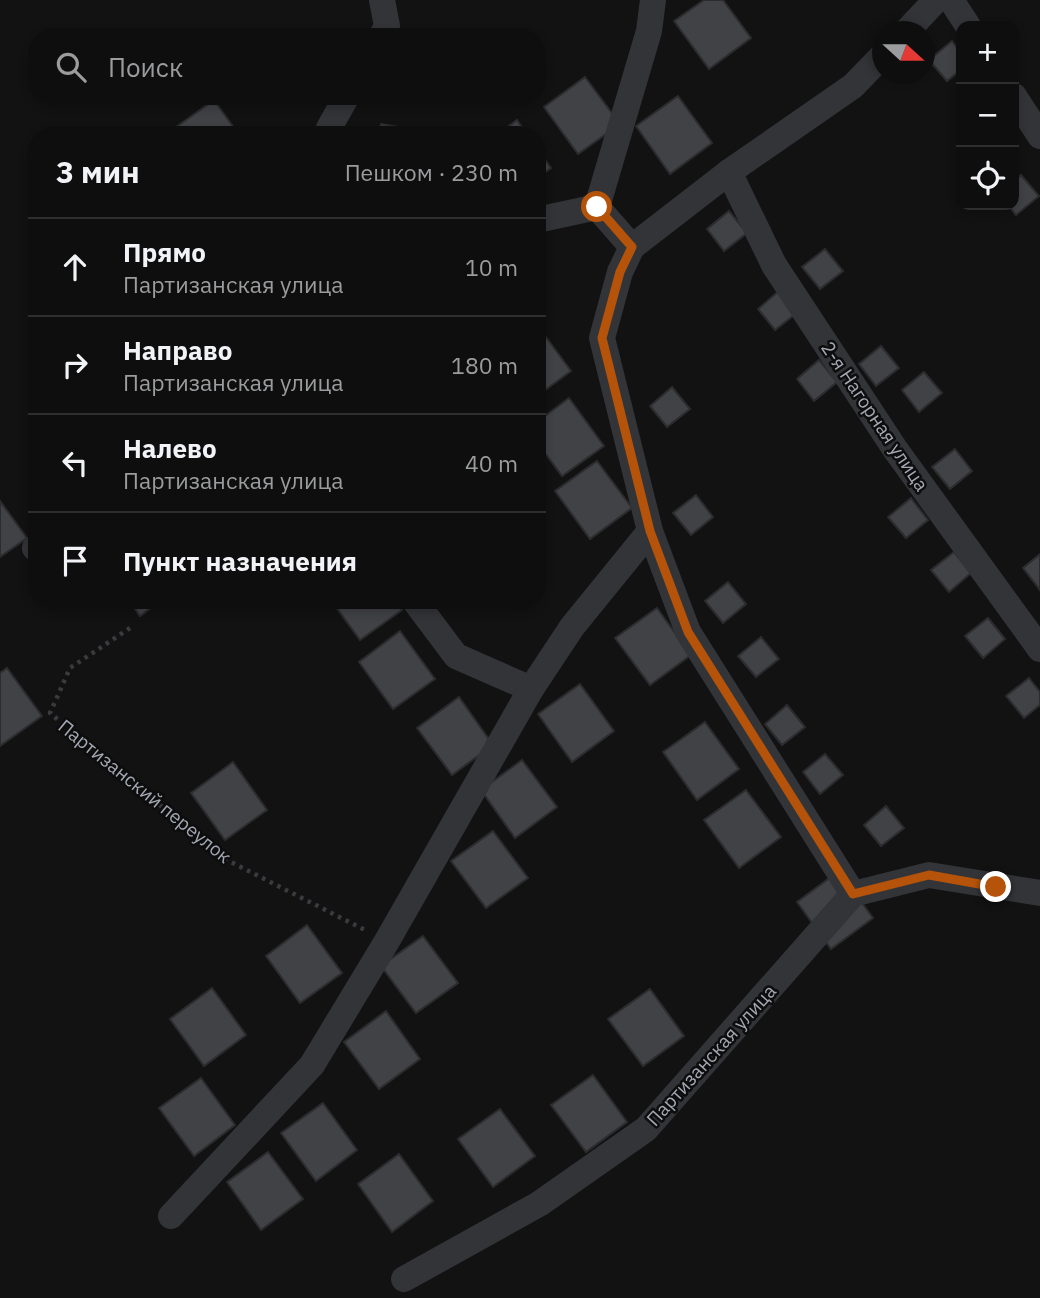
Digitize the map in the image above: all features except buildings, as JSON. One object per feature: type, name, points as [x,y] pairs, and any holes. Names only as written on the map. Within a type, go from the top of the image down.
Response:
[{"type":"street","points":[[382,0],[386,28]]},
{"type":"street","points":[[597,207],[649,31],[653,0]]},
{"type":"street","points":[[916,21],[936,0]]},
{"type":"street","points":[[951,0],[965,21]]},
{"type":"street","points":[[872,66],[853,86],[729,172],[632,247],[620,272],[602,338],[650,531],[688,632],[853,894],[929,875],[1040,893]]},
{"type":"street","points":[[1019,104],[1040,136]]},
{"type":"street","points":[[330,126],[342,105]]},
{"type":"street","name":"2-я Нагорная улица","points":[[729,172],[774,265],[895,449],[1040,649]]},
{"type":"street","points":[[546,218],[597,207]]},
{"type":"street","points":[[597,207],[632,247]]},
{"type":"street","points":[[171,1216],[312,1065],[387,942],[531,688],[572,627],[650,531]]},
{"type":"street","points":[[421,609],[456,656],[531,688]]},
{"type":"street","name":"Партизанская улица","points":[[404,1279],[539,1204],[646,1129],[853,894]]},
{"type":"path","name":"Партизанский переулок","points":[[130,628],[70,668],[50,713],[223,858],[387,942]]},
{"type":"route","points":[[597,207],[632,247],[620,272],[602,338],[650,531],[688,632],[853,894],[929,875],[996,887]]}]
